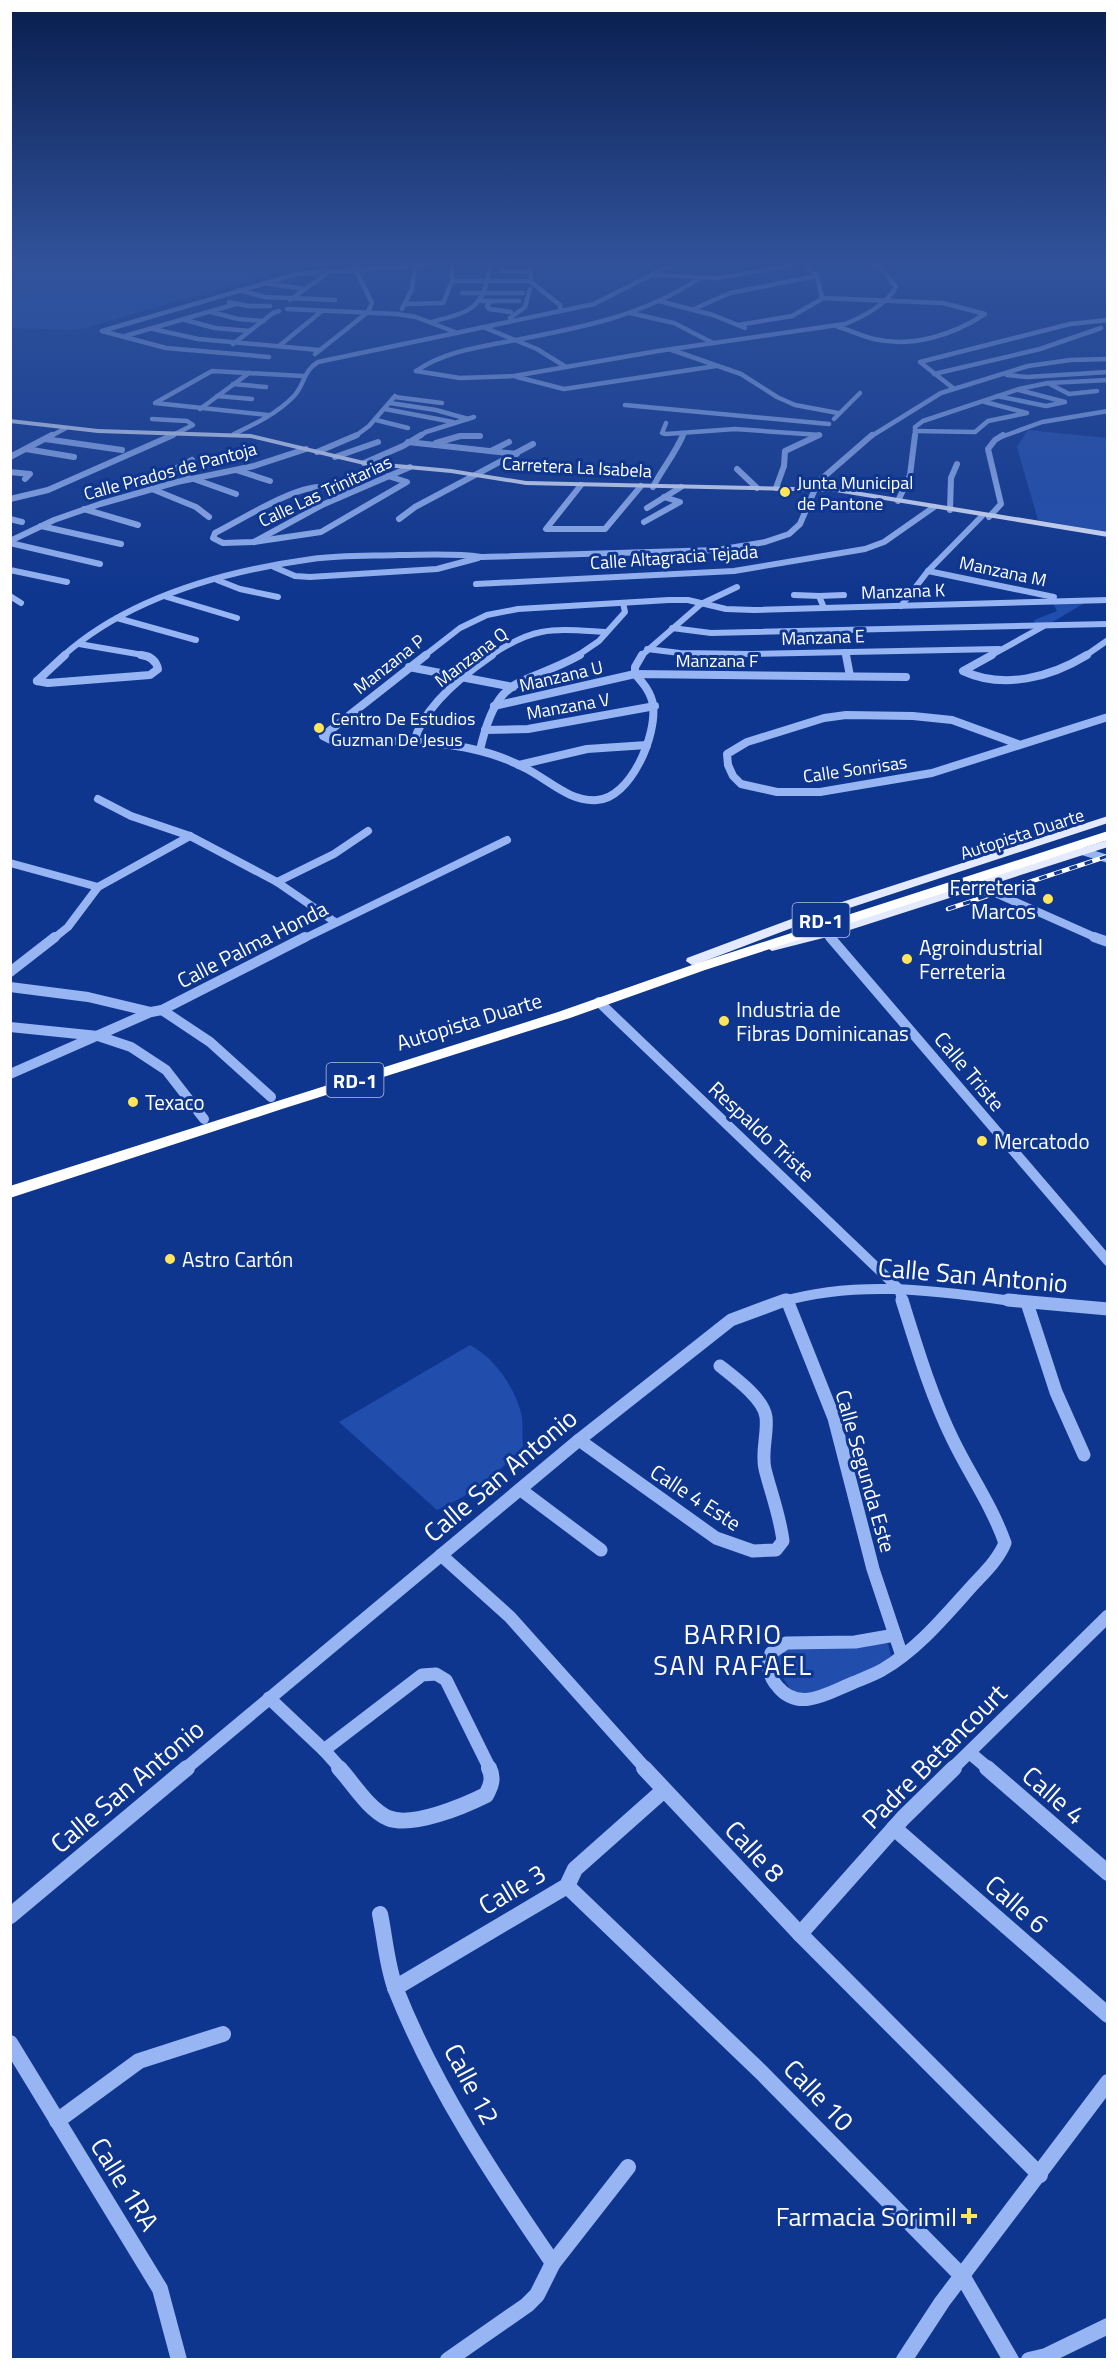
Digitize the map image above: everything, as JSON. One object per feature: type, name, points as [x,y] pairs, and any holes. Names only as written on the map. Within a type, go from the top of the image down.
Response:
[{"type":"highway","name":"Autopista Duarte","points":[[952,882],[1107,827]]},
{"type":"highway","name":"Autopista Duarte","points":[[952,882],[1107,835]]},
{"type":"highway","name":"RD-1","points":[[696,964],[952,882]]},
{"type":"highway","name":"Autopista Duarte","points":[[10,1192],[599,1002],[696,964]]},
{"type":"highway","name":"Autopista Duarte","points":[[10,1181],[696,964]]},
{"type":"main road","name":"Carretera La Isabela","points":[[10,421],[110,432],[245,435],[364,463],[476,474],[526,483],[814,489],[1107,535]]},
{"type":"main road","points":[[696,964],[809,917],[1107,819]]},
{"type":"main road","points":[[696,964],[827,933],[1107,843]]},
{"type":"street","points":[[204,376],[155,403],[268,415]]},
{"type":"street","points":[[200,409],[245,376]]},
{"type":"street","points":[[234,434],[268,415],[297,392],[303,376],[296,376]]},
{"type":"street","points":[[450,376],[468,378],[514,376],[564,389],[653,376]]},
{"type":"street","points":[[743,376],[777,398],[795,405],[838,413]]},
{"type":"street","points":[[936,376],[953,388]]},
{"type":"street","points":[[79,644],[149,656],[157,663],[158,669],[150,675],[48,683],[37,681],[90,633],[117,618],[166,597],[217,580],[313,559],[717,550],[765,542],[789,534],[800,524],[818,482],[868,438],[953,388],[999,376]]},
{"type":"street","points":[[1016,376],[1049,376]]},
{"type":"street","points":[[898,501],[912,474],[917,442],[915,427],[923,421],[1016,390],[1048,383],[1107,380]]},
{"type":"street","points":[[1048,383],[1069,394],[1100,393],[1079,381]]},
{"type":"street","points":[[233,384],[266,387]]},
{"type":"street","points":[[997,396],[1046,406],[1065,402],[1016,390]]},
{"type":"street","points":[[776,488],[784,465],[785,451],[820,435],[838,413],[860,393]]},
{"type":"street","points":[[217,396],[252,399]]},
{"type":"street","points":[[317,452],[355,438],[376,420],[395,396],[442,403]]},
{"type":"street","points":[[915,431],[975,432],[988,421],[1027,413],[982,401]]},
{"type":"street","points":[[364,463],[426,432],[471,418],[390,403]]},
{"type":"street","points":[[625,405],[829,424]]},
{"type":"street","points":[[385,409],[457,422]]},
{"type":"street","points":[[901,606],[928,571],[1001,504],[988,449],[996,438],[1020,428],[1107,411]]},
{"type":"street","points":[[10,499],[48,490],[180,432],[192,423],[152,419]]},
{"type":"street","points":[[376,420],[408,428]]},
{"type":"street","points":[[245,435],[256,423]]},
{"type":"street","points":[[666,423],[662,433],[683,434],[735,429],[820,435]]},
{"type":"street","points":[[10,457],[66,428]]},
{"type":"street","points":[[653,486],[663,467],[678,449],[683,434]]},
{"type":"street","points":[[431,445],[460,436],[480,436],[452,447]]},
{"type":"street","points":[[45,439],[122,450]]},
{"type":"street","points":[[334,457],[378,442]]},
{"type":"street","points":[[408,442],[517,454]]},
{"type":"street","points":[[491,451],[509,442]]},
{"type":"street","points":[[399,519],[415,507],[533,444]]},
{"type":"street","name":"Calle Prados de Pantoja","points":[[10,542],[41,526],[84,509],[152,489],[236,470],[306,448]]},
{"type":"street","points":[[26,449],[74,457]]},
{"type":"street","points":[[192,460],[175,469],[192,479],[236,494]]},
{"type":"street","points":[[950,510],[951,478],[957,464]]},
{"type":"street","name":"Calle Las Trinitarias","points":[[253,542],[282,525],[410,467]]},
{"type":"street","points":[[737,469],[757,488]]},
{"type":"street","points":[[236,470],[270,481]]},
{"type":"street","points":[[10,472],[31,475],[25,479]]},
{"type":"street","points":[[347,494],[325,487],[314,488],[263,508],[213,536],[223,543],[253,542],[321,532],[406,482],[388,476]]},
{"type":"street","points":[[581,485],[546,530],[605,529],[642,486]]},
{"type":"street","points":[[647,508],[681,487]]},
{"type":"street","points":[[152,489],[196,507],[209,517]]},
{"type":"street","points":[[644,522],[680,502],[664,497]]},
{"type":"street","name":"Calle Altagracia Tejada","points":[[476,584],[756,568],[865,549],[884,542],[933,507]]},
{"type":"street","points":[[84,509],[138,525]]},
{"type":"street","points":[[10,519],[22,522]]},
{"type":"street","points":[[41,526],[121,544]]},
{"type":"street","points":[[10,542],[100,564]]},
{"type":"street","points":[[274,567],[295,576],[310,577],[437,569],[481,557]]},
{"type":"street","points":[[10,570],[67,582]]},
{"type":"street","points":[[10,577],[20,571]]},
{"type":"street","name":"Manzana M","points":[[928,571],[1071,600]]},
{"type":"street","points":[[217,580],[240,589],[278,597]]},
{"type":"street","points":[[519,765],[587,749],[647,746],[655,706],[642,680],[635,674],[635,667],[647,649],[701,604],[737,587]]},
{"type":"street","points":[[794,596],[844,595]]},
{"type":"street","points":[[10,596],[21,603]]},
{"type":"street","points":[[820,596],[824,608]]},
{"type":"street","points":[[166,597],[237,618]]},
{"type":"street","name":"Manzana P","points":[[647,746],[635,772],[608,798],[599,800],[579,798],[519,765],[480,750],[414,742],[327,740],[323,736],[460,628],[487,615],[518,609],[623,603],[688,600],[701,604]]},
{"type":"street","name":"Manzana K","points":[[701,604],[726,609],[1107,600]]},
{"type":"street","points":[[480,750],[485,730],[499,697],[525,678],[564,663],[590,648],[625,612],[623,603]]},
{"type":"street","points":[[117,618],[196,640]]},
{"type":"street","points":[[672,628],[711,633],[1107,624]]},
{"type":"street","points":[[1047,625],[999,649],[963,671],[975,677],[1038,677],[1051,674],[1107,640]]},
{"type":"street","name":"Manzana Q","points":[[414,742],[417,730],[431,707],[509,643],[530,633],[556,629],[606,632]]},
{"type":"street","name":"Manzana E","points":[[647,649],[692,654],[999,649]]},
{"type":"street","points":[[845,652],[850,676]]},
{"type":"street","points":[[409,667],[513,687]]},
{"type":"street","name":"Manzana F","points":[[635,674],[906,677]]},
{"type":"street","name":"Manzana U","points":[[494,706],[635,674]]},
{"type":"street","name":"Manzana V","points":[[485,730],[528,729],[655,706]]},
{"type":"street","name":"Calle Sonrisas","points":[[1018,744],[970,724],[952,720],[913,716],[846,715],[824,717],[747,742],[727,754],[730,771],[741,784],[755,789],[798,793],[820,792],[932,773],[1107,717]]},
{"type":"street","points":[[98,799],[131,816],[190,836],[277,882],[335,922]]},
{"type":"street","points":[[277,882],[334,854],[368,831]]},
{"type":"street","points":[[10,972],[68,927],[98,887],[190,836]]},
{"type":"street","name":"Calle Palma Honda","points":[[10,1074],[151,1012],[162,1010],[335,922],[507,840]]},
{"type":"street","points":[[1082,851],[1107,859]]},
{"type":"street","points":[[10,863],[98,887]]},
{"type":"street","points":[[975,884],[1078,932],[1107,942]]},
{"type":"street","name":"Calle Triste","points":[[827,933],[1107,1261]]},
{"type":"street","points":[[10,987],[88,997],[151,1012]]},
{"type":"street","name":"Respaldo Triste","points":[[599,1002],[874,1263],[898,1289]]},
{"type":"street","points":[[162,1010],[210,1042],[271,1097]]},
{"type":"street","points":[[10,1027],[98,1036],[130,1047],[166,1070],[204,1119]]},
{"type":"street","name":"Calle San Antonio","points":[[10,1916],[579,1440],[731,1320],[757,1308],[786,1299],[848,1289],[940,1291],[1028,1303],[1107,1309]]},
{"type":"street","points":[[895,1635],[855,1641],[786,1643],[776,1647],[770,1655],[769,1665],[775,1683],[782,1694],[800,1700],[828,1695],[882,1670],[929,1634],[997,1559],[1005,1543],[997,1521],[947,1429],[898,1289]]},
{"type":"street","name":"Calle Segunda Este","points":[[786,1299],[834,1418],[873,1569],[902,1656]]},
{"type":"street","points":[[1028,1303],[1056,1392],[1084,1455]]},
{"type":"street","name":"Calle 4 Este","points":[[579,1440],[716,1538],[736,1547],[760,1552],[776,1550],[783,1541],[764,1466],[766,1418],[758,1400],[720,1366]]},
{"type":"street","points":[[521,1490],[601,1550]]},
{"type":"street","name":"Calle 8","points":[[441,1555],[510,1617],[664,1790],[800,1934],[1040,2175]]},
{"type":"street","name":"Padre Betancourt","points":[[800,1934],[894,1828],[1107,1616]]},
{"type":"street","points":[[269,1698],[324,1750],[376,1810],[388,1818],[401,1821],[417,1820],[486,1795],[491,1786],[492,1774],[446,1680],[435,1674],[422,1676],[324,1750]]},
{"type":"street","name":"Calle 4","points":[[970,1753],[1107,1873]]},
{"type":"street","name":"Calle 3","points":[[395,1988],[567,1886],[575,1869],[664,1790]]},
{"type":"street","name":"Calle 6","points":[[894,1828],[1107,2015]]},
{"type":"street","name":"Calle 10","points":[[567,1886],[762,2073],[963,2277],[1011,2360]]},
{"type":"street","name":"Calle 12","points":[[380,1914],[395,1988],[430,2062],[490,2171],[553,2263]]},
{"type":"street","points":[[57,2121],[139,2061],[224,2034]]},
{"type":"street","name":"Calle 1RA","points":[[10,2043],[160,2289],[179,2360]]},
{"type":"street","points":[[904,2360],[942,2302],[1040,2175],[1107,2082]]},
{"type":"street","points":[[448,2360],[527,2305],[537,2295],[553,2263],[628,2167]]},
{"type":"street","points":[[1029,2360],[1046,2355],[1107,2326]]},
{"type":"shaded area","points":[[1028,430],[1107,438],[1107,532],[1038,520],[1017,447]]},
{"type":"shaded area","points":[[1086,602],[1051,623],[1035,623],[1034,620],[1057,611],[1053,603]]},
{"type":"shaded area","points":[[470,1345],[496,1366],[510,1385],[522,1417],[523,1446],[484,1483],[437,1510],[339,1422]]},
{"type":"shaded area","points":[[879,1641],[888,1644],[891,1656],[878,1668],[811,1696],[792,1692],[775,1665],[774,1659],[789,1645]]},
{"type":"railway","points":[[948,909],[1108,856]]},
{"type":"place","name":"Junta Municipal de Pantone","points":[[785,492]]},
{"type":"place","name":"Centro De Estudios Guzman De Jesus","points":[[319,728]]},
{"type":"place","name":"Ferreteria Marcos","points":[[1048,899]]},
{"type":"place","name":"Agroindustrial Ferreteria","points":[[907,959]]},
{"type":"place","name":"Industria de Fibras Dominicanas","points":[[724,1021]]},
{"type":"place","name":"Texaco","points":[[133,1102]]},
{"type":"place","name":"Mercatodo","points":[[982,1141]]},
{"type":"place","name":"Astro Cartón","points":[[170,1259]]},
{"type":"place","name":"Farmacia Sorimil","points":[[969,2216]]},
{"type":"district","name":"BARRIO SAN RAFAEL","points":[[733,1648]]}]
